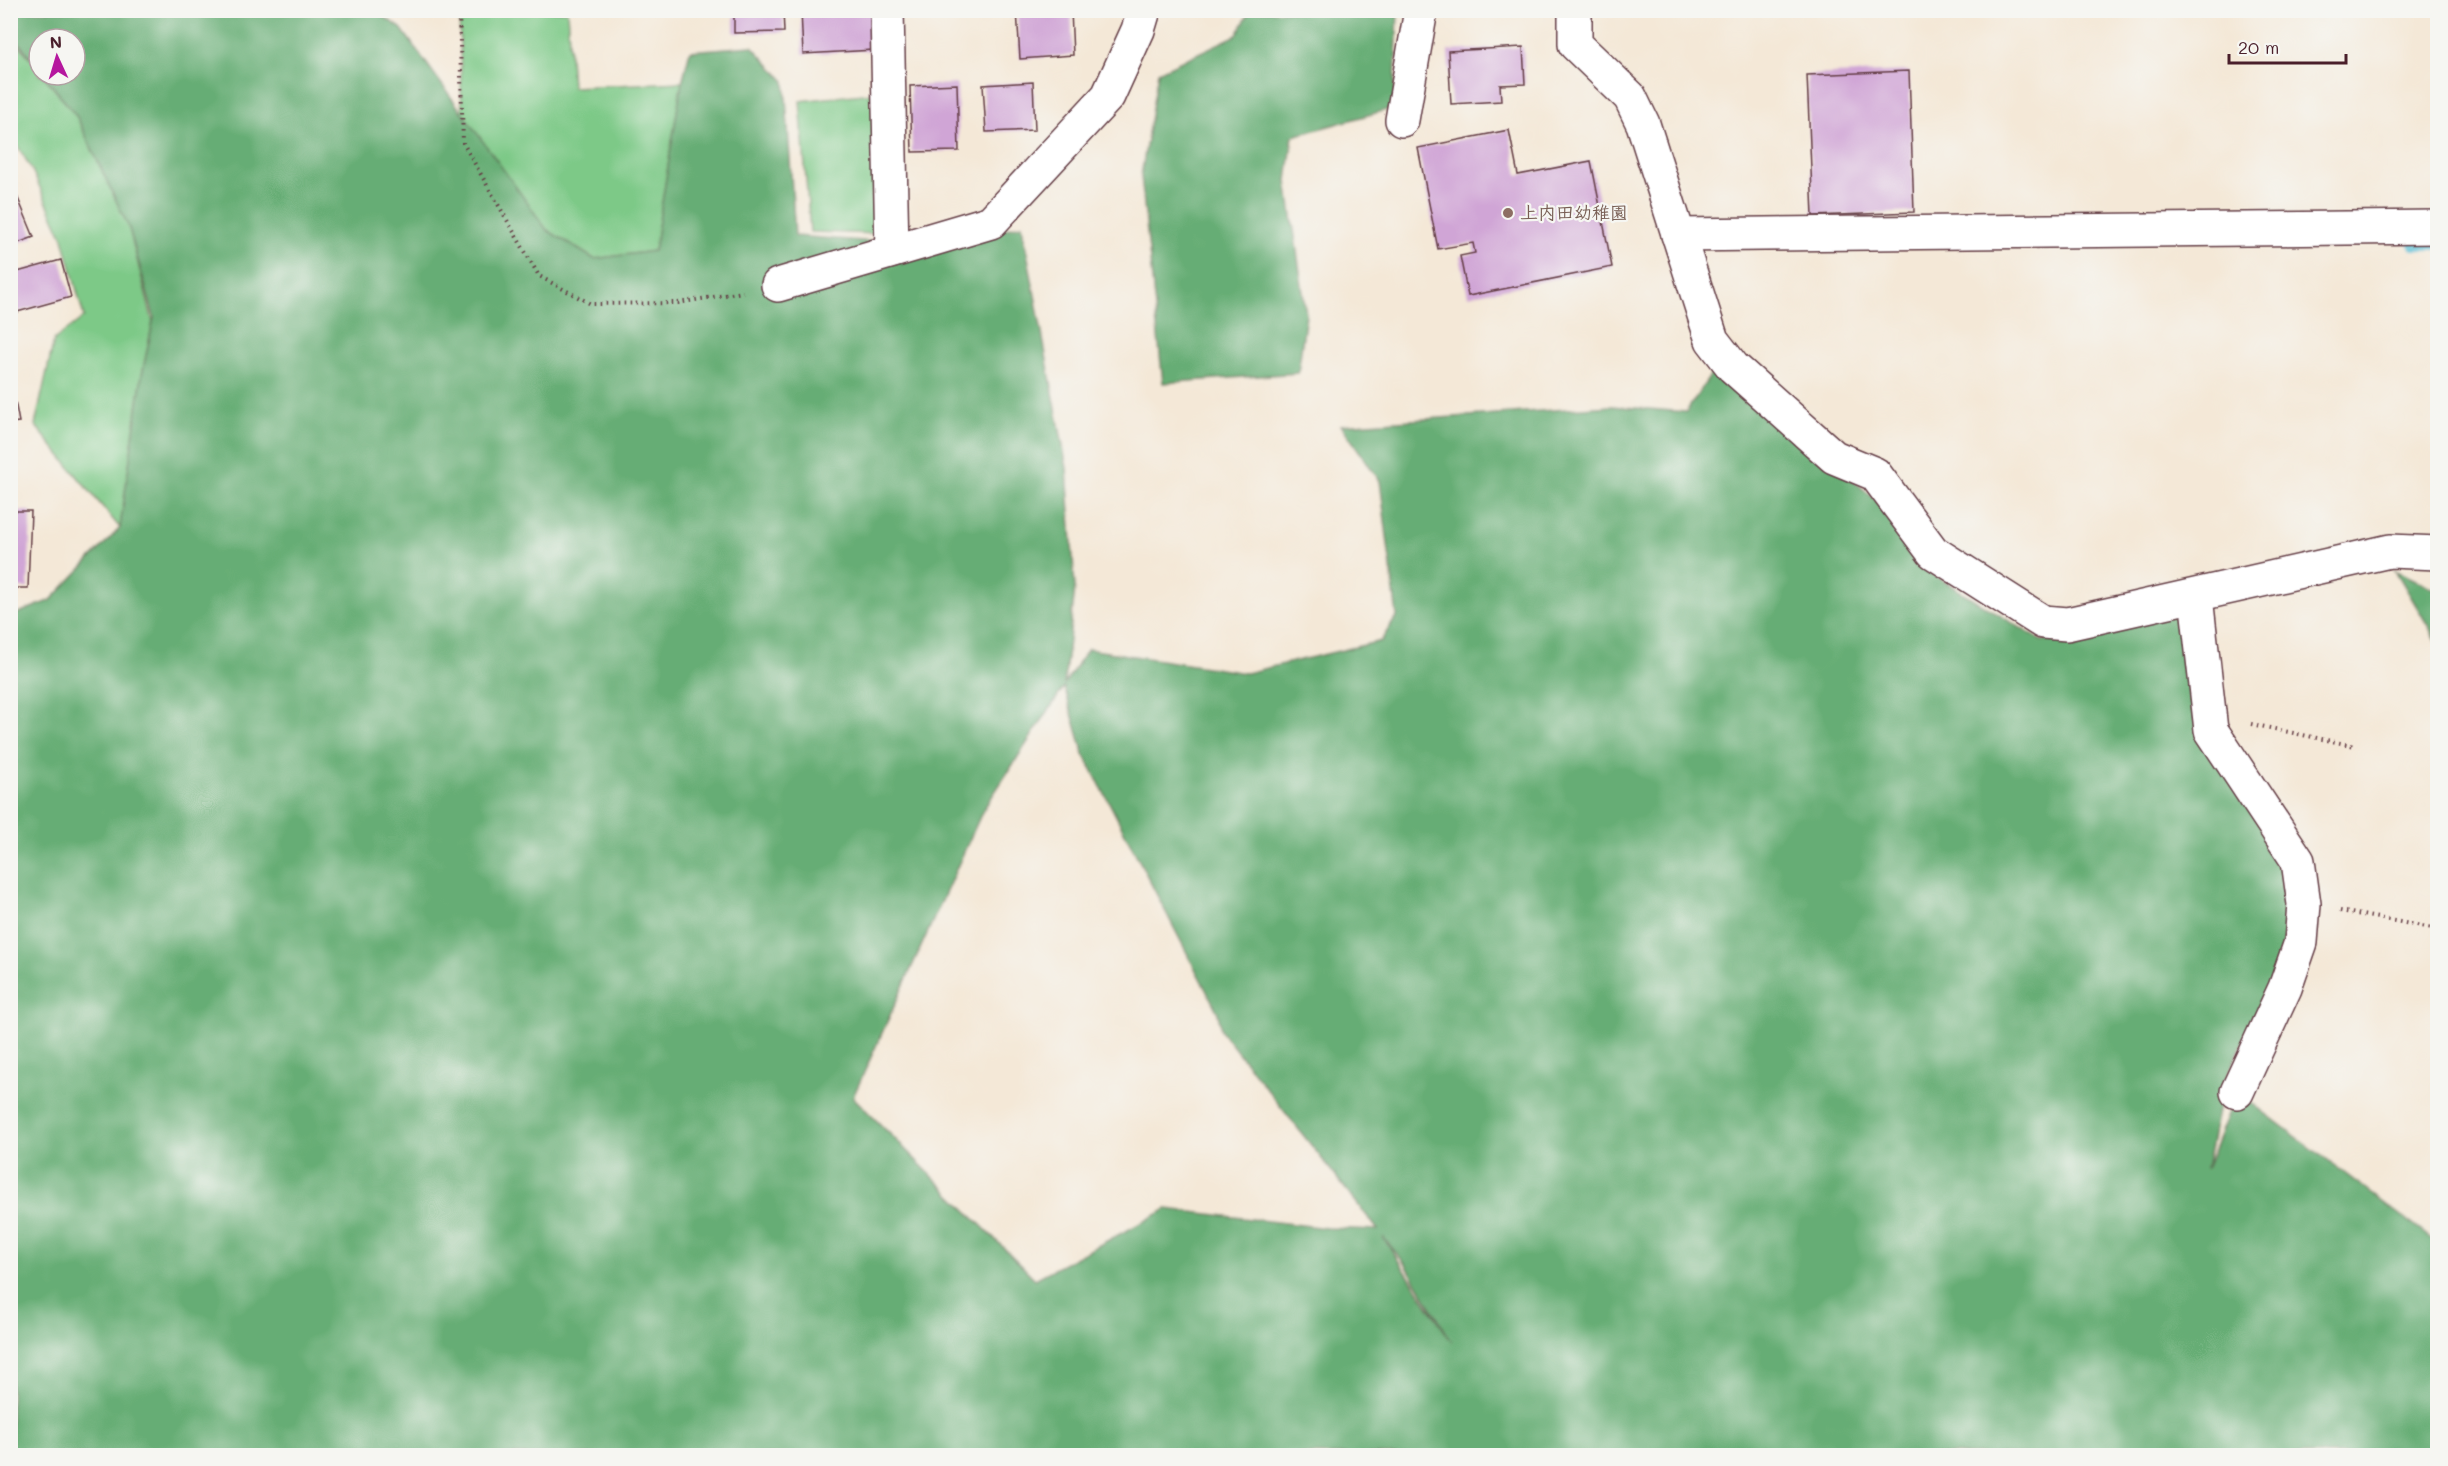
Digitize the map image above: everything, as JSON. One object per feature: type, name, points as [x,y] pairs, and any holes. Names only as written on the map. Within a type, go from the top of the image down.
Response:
[{"type":"street","points":[[887,10],[892,251]]},
{"type":"street","points":[[778,285],[992,222],[1108,96],[1138,30],[1144,10]]},
{"type":"street","points":[[1402,120],[1421,10]]},
{"type":"street","points":[[1575,10],[1575,44],[1629,97],[1643,124],[1712,340],[1733,367],[1834,457],[1875,474],[1933,552],[2043,622],[2067,624],[2196,597],[2390,551],[2438,553]]},
{"type":"street","points":[[1678,235],[2438,227]]},
{"type":"street","points":[[2196,597],[2211,730],[2298,861],[2304,904],[2301,942],[2285,988],[2237,1092]]},
{"type":"path","points":[[459,10],[463,143],[539,276],[591,303],[678,303],[778,285]]},
{"type":"path","points":[[2209,716],[2355,746]]},
{"type":"path","points":[[2304,904],[2438,929]]},
{"type":"green space","points":[[11,11],[375,11],[401,28],[547,230],[594,259],[654,251],[682,82],[690,51],[752,46],[785,81],[795,236],[892,243],[857,262],[1022,225],[1067,468],[1075,588],[1064,684],[1088,649],[1246,673],[1381,641],[1397,616],[1380,481],[1341,425],[1611,406],[1686,412],[1718,364],[1876,500],[1927,571],[2042,641],[2178,612],[2209,736],[2281,855],[2288,905],[2281,965],[2224,1082],[2206,1169],[2237,1092],[2437,1243],[2437,1455],[11,1455],[11,616],[51,600],[120,528],[142,375],[154,317],[129,228],[77,117],[53,87],[87,87],[87,27],[27,27],[27,53],[11,32]],"holes":[[[1064,687],[1084,754],[1218,1013],[1221,1031],[1378,1230],[1327,1228],[1167,1209],[1035,1279],[853,1097],[983,810]],[[1383,1237],[1406,1265],[1452,1342]]]},
{"type":"green space","points":[[459,11],[567,11],[572,87],[682,82],[654,251],[594,259],[547,230],[462,117]]},
{"type":"green space","points":[[1250,11],[1398,11],[1394,108],[1293,136],[1287,181],[1306,314],[1298,373],[1163,383],[1141,176],[1158,72],[1237,35]]},
{"type":"green space","points":[[10,34],[27,55],[27,87],[53,87],[77,117],[129,228],[153,322],[142,375],[120,528],[35,425],[54,340],[84,317],[63,238],[31,168],[11,135]]},
{"type":"green space","points":[[881,92],[884,234],[810,232],[800,101]]},
{"type":"green space","points":[[2395,570],[2437,590],[2437,641]]},
{"type":"building","points":[[734,10],[783,10],[784,32],[734,33]]},
{"type":"building","points":[[801,10],[872,10],[874,50],[803,54]]},
{"type":"building","points":[[1017,10],[1071,10],[1073,55],[1020,59]]},
{"type":"building","points":[[1523,47],[1525,84],[1500,85],[1501,101],[1451,104],[1448,51]]},
{"type":"building","points":[[1909,71],[1914,212],[1813,216],[1807,75]]},
{"type":"building","points":[[1033,82],[1035,130],[986,132],[983,85]]},
{"type":"building","points":[[957,84],[959,151],[912,152],[910,86]]},
{"type":"building","points":[[1509,130],[1518,175],[1591,161],[1612,267],[1468,296],[1460,256],[1475,253],[1473,243],[1438,249],[1418,148]]},
{"type":"building","points":[[10,179],[34,237],[10,246]]},
{"type":"building","points":[[61,260],[71,297],[10,314],[10,274]]},
{"type":"building","points":[[10,374],[19,422],[10,423]]},
{"type":"building","points":[[10,511],[31,511],[28,588],[10,588]]},
{"type":"waterway","points":[[2414,244],[2438,244]]},
{"type":"place","name":"上内田幼稚園","points":[[1508,213]]}]
